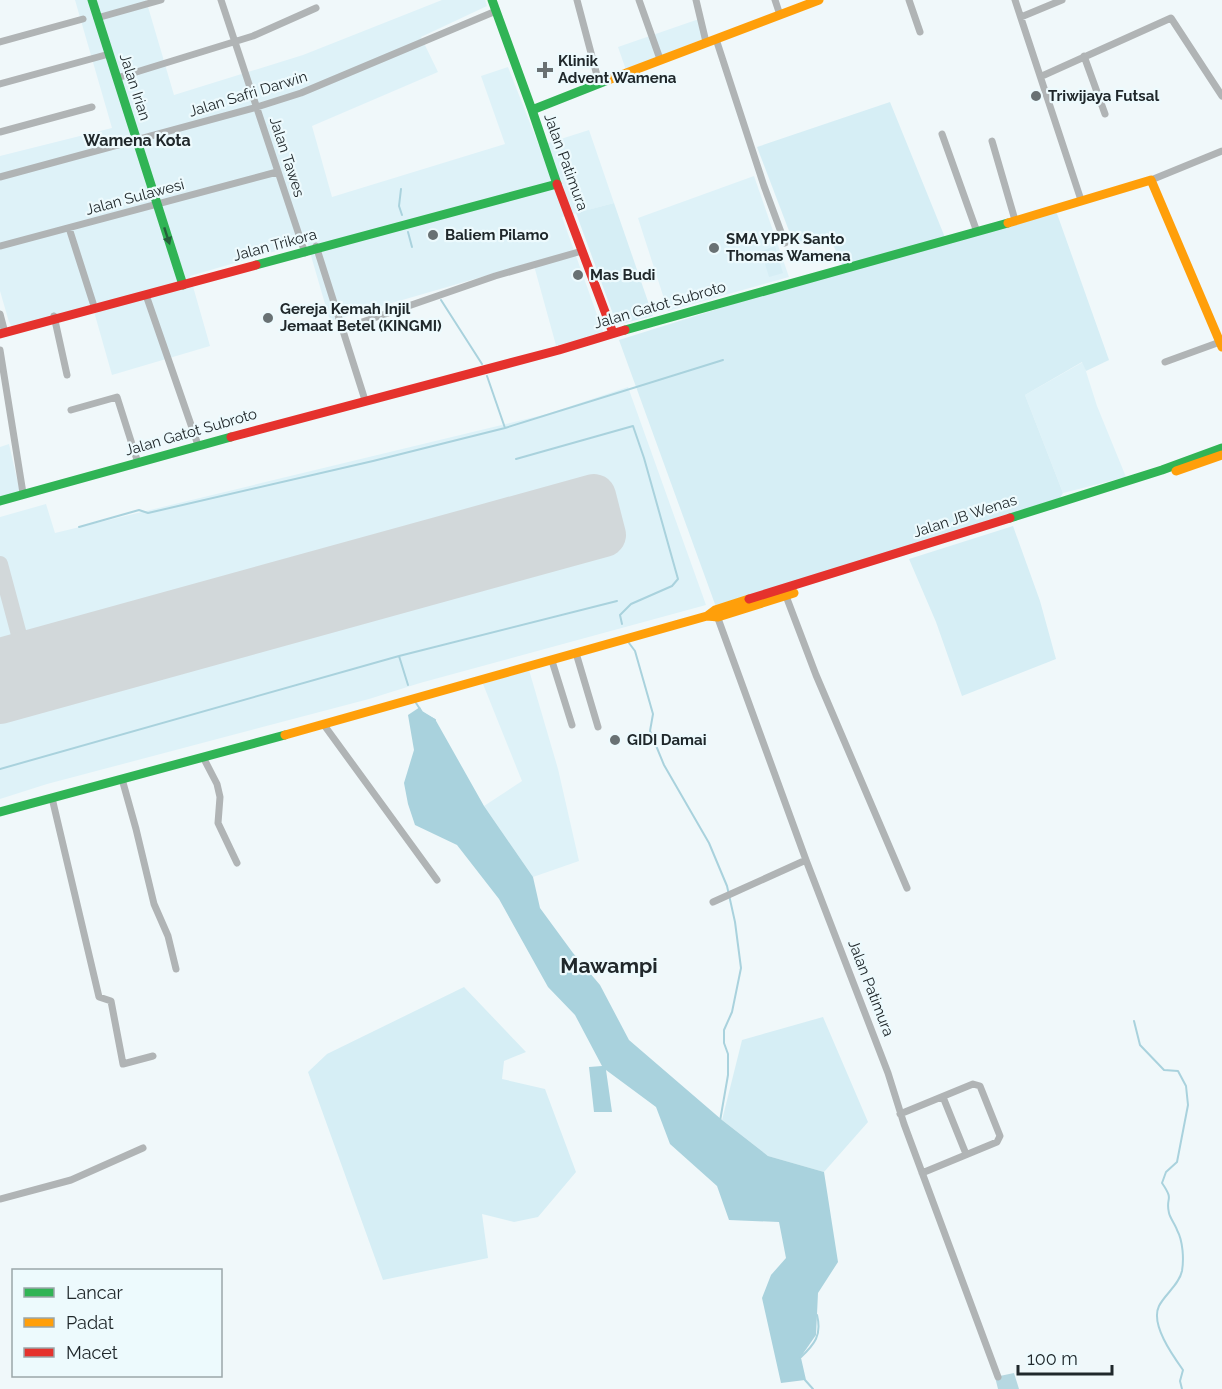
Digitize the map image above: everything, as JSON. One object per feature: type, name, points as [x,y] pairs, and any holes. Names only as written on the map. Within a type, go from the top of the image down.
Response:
[{"type":"main road","name":"Jalan Irian","points":[[92,0],[182,282]]},
{"type":"main road","name":"Jalan Patimura","points":[[492,0],[613,333]]},
{"type":"main road","points":[[532,110],[660,58],[819,0]]},
{"type":"main road","points":[[1151,180],[1221,345]]},
{"type":"main road","name":"Jalan Gatot Subroto","points":[[0,501],[138,464],[198,445],[559,350],[1151,180]]},
{"type":"main road","name":"Jalan Trikora","points":[[55,317],[93,303],[316,247],[556,181]]},
{"type":"main road","name":"Jalan Trikora","points":[[2,331],[146,295],[182,282]]},
{"type":"main road","name":"Jalan JB Wenas","points":[[1104,491],[1222,448]]},
{"type":"main road","name":"Jalan JB Wenas","points":[[713,614],[1222,455]]},
{"type":"main road","name":"Jalan JB Wenas","points":[[713,614],[786,596],[913,552]]},
{"type":"main road","points":[[0,812],[552,661],[713,614]]},
{"type":"street","points":[[97,18],[160,0]]},
{"type":"street","name":"Jalan Tawes","points":[[221,0],[303,250]]},
{"type":"street","points":[[577,0],[599,83]]},
{"type":"street","points":[[639,0],[660,58]]},
{"type":"street","points":[[696,0],[785,243]]},
{"type":"street","points":[[775,0],[780,15]]},
{"type":"street","points":[[909,0],[920,32]]},
{"type":"street","points":[[1016,0],[1081,200]]},
{"type":"street","points":[[1021,17],[1062,0]]},
{"type":"street","points":[[117,78],[253,36],[316,8]]},
{"type":"street","name":"Jalan Safri Darwin","points":[[0,177],[257,107],[313,89],[496,11]]},
{"type":"street","points":[[1042,76],[1171,18],[1222,96]]},
{"type":"street","points":[[0,42],[83,19]]},
{"type":"street","points":[[0,84],[109,54]]},
{"type":"street","points":[[1084,56],[1105,114]]},
{"type":"street","points":[[0,132],[92,107]]},
{"type":"street","points":[[942,134],[976,232]]},
{"type":"street","points":[[992,141],[1015,220]]},
{"type":"street","points":[[1151,180],[1222,152]]},
{"type":"street","name":"Jalan Sulawesi","points":[[0,246],[277,171]]},
{"type":"street","points":[[69,228],[93,303]]},
{"type":"street","points":[[316,247],[365,400]]},
{"type":"street","points":[[342,329],[495,276],[582,251]]},
{"type":"street","points":[[146,295],[198,445]]},
{"type":"street","points":[[0,314],[2,331]]},
{"type":"street","points":[[55,317],[67,375]]},
{"type":"street","points":[[1165,362],[1221,345]]},
{"type":"street","points":[[0,350],[23,493]]},
{"type":"street","points":[[71,410],[117,397],[138,464]]},
{"type":"street","points":[[786,596],[816,675],[907,888]]},
{"type":"street","name":"Jalan Patimura","points":[[713,614],[888,1073],[900,1114],[998,1377]]},
{"type":"street","points":[[576,653],[598,727]]},
{"type":"street","points":[[552,661],[572,725]]},
{"type":"street","points":[[324,724],[437,880]]},
{"type":"street","points":[[203,757],[217,784],[220,797],[218,823],[237,863]]},
{"type":"street","points":[[122,779],[154,904],[168,936],[176,969]]},
{"type":"street","points":[[52,798],[99,997],[111,1001],[123,1064],[153,1056]]},
{"type":"street","points":[[713,902],[806,860]]},
{"type":"street","points":[[900,1114],[973,1084],[980,1086],[1000,1136],[999,1140],[922,1173]]},
{"type":"street","points":[[943,1097],[966,1154]]},
{"type":"street","points":[[0,1199],[71,1180],[143,1148]]},
{"type":"shaded area","points":[[75,0],[146,0],[174,95],[303,55],[442,0],[485,0],[487,6],[421,37],[438,72],[312,126],[332,197],[505,144],[481,76],[508,67],[539,146],[589,130],[614,203],[562,217],[604,334],[557,349],[533,262],[330,321],[307,242],[190,276],[210,346],[112,375],[93,308],[14,330],[9,322],[0,291],[0,156],[112,128]]},
{"type":"shaded area","points":[[699,19],[703,39],[626,70],[618,47]]},
{"type":"shaded area","points":[[890,102],[946,240],[1055,208],[1109,360],[1086,371],[1082,362],[1025,395],[1063,493],[1060,498],[716,607],[619,340],[746,300],[842,265],[828,233],[794,244],[757,147]]},
{"type":"shaded area","name":"SMA YPPK Santo Thomas Wamena","points":[[754,176],[789,277],[668,311],[638,218]]},
{"type":"shaded area","points":[[614,203],[653,316],[617,325],[576,213]]},
{"type":"shaded area","points":[[775,246],[783,273],[769,277],[761,251]]},
{"type":"shaded area","points":[[1083,362],[1097,406],[1126,477],[1063,493],[1025,395]]},
{"type":"shaded area","points":[[628,387],[706,605],[369,699],[47,784],[0,799],[0,517],[46,504],[55,533],[547,414]]},
{"type":"shaded area","points":[[9,444],[20,492],[0,498],[0,447]]},
{"type":"shaded area","points":[[1013,526],[1040,601],[1056,659],[962,696],[936,622],[909,559]]},
{"type":"shaded area","points":[[529,670],[558,769],[579,861],[533,877],[484,806],[522,781],[483,684]]},
{"type":"shaded area","points":[[420,707],[422,712],[435,719],[484,806],[533,877],[540,908],[600,985],[629,1040],[722,1120],[768,1156],[824,1172],[838,1262],[818,1293],[816,1335],[800,1358],[805,1380],[781,1383],[762,1298],[771,1275],[786,1258],[779,1222],[729,1220],[717,1186],[670,1144],[656,1107],[606,1070],[612,1112],[594,1112],[589,1067],[602,1066],[575,1015],[548,987],[499,899],[457,845],[415,825],[404,783],[414,750],[408,715]]},
{"type":"shaded area","points":[[464,987],[526,1052],[504,1061],[502,1079],[545,1089],[576,1172],[538,1217],[514,1222],[482,1214],[488,1258],[383,1280],[308,1072],[327,1054]]},
{"type":"shaded area","points":[[823,1017],[868,1122],[824,1172],[768,1156],[722,1120],[742,1040]]},
{"type":"shaded area","points":[[1014,1373],[1019,1389],[998,1389],[995,1377]]},
{"type":"waterway","points":[[401,189],[399,206],[402,215]]},
{"type":"waterway","points":[[408,232],[412,247]]},
{"type":"waterway","points":[[441,300],[482,364]]},
{"type":"waterway","points":[[79,527],[139,510],[148,513],[505,428],[723,360]]},
{"type":"waterway","points":[[487,376],[505,428]]},
{"type":"waterway","points":[[516,459],[633,426],[678,579],[672,586],[631,604],[620,615],[622,624]]},
{"type":"waterway","points":[[0,769],[399,656],[617,601]]},
{"type":"waterway","points":[[629,643],[635,651],[653,714],[650,731],[664,765],[709,843],[727,886],[735,922],[741,968],[732,1012],[724,1030],[724,1043],[728,1054],[728,1075],[720,1121]]},
{"type":"waterway","points":[[399,656],[408,685]]},
{"type":"waterway","points":[[416,703],[422,712],[435,720]]},
{"type":"waterway","points":[[1134,1021],[1140,1045],[1164,1070],[1178,1071],[1186,1086],[1188,1105],[1177,1162],[1166,1172],[1162,1183],[1169,1196],[1170,1215],[1181,1239],[1182,1271],[1178,1281],[1159,1306],[1157,1313],[1164,1339],[1183,1370],[1180,1381],[1182,1389]]},
{"type":"waterway","points":[[813,1389],[805,1380],[800,1358],[810,1348],[818,1334],[817,1315]]},
{"type":"taxiway","points":[[0,564],[29,672]]},
{"type":"runway","points":[[0,660],[594,496],[604,535],[0,702]]},
{"type":"traffic: fast","points":[[92,0],[183,285]]},
{"type":"traffic: fast","points":[[492,0],[532,110]]},
{"type":"traffic: fast","points":[[256,265],[557,184],[532,110],[608,80]]},
{"type":"traffic: fast","points":[[625,330],[1008,223]]},
{"type":"traffic: fast","points":[[0,501],[231,437]]},
{"type":"traffic: fast","points":[[1010,518],[1162,470],[1222,448]]},
{"type":"traffic: fast","points":[[0,812],[285,735]]},
{"type":"traffic: slow","points":[[608,80],[819,0]]},
{"type":"traffic: slow","points":[[1008,223],[1151,180],[1222,347]]},
{"type":"traffic: slow","points":[[1176,471],[1222,455]]},
{"type":"traffic: slow","points":[[707,616],[718,617],[794,593]]},
{"type":"traffic: slow","points":[[285,735],[707,616],[715,610],[749,599]]},
{"type":"traffic: jam","points":[[557,184],[613,333]]},
{"type":"traffic: jam","points":[[0,334],[256,265]]},
{"type":"traffic: jam","points":[[231,437],[559,350],[625,330]]},
{"type":"traffic: jam","points":[[749,599],[1010,518]]},
{"type":"place","name":"Klinik Advent Wamena","points":[[545,70]]},
{"type":"place","name":"Triwijaya Futsal","points":[[1036,96]]},
{"type":"place","name":"Baliem Pilamo","points":[[433,235]]},
{"type":"place","name":"SMA YPPK Santo Thomas Wamena","points":[[714,248]]},
{"type":"place","name":"Mas Budi","points":[[578,275]]},
{"type":"place","name":"Gereja Kemah Injil Jemaat Betel (KINGMI)","points":[[268,318]]},
{"type":"place","name":"GIDI Damai","points":[[615,740]]},
{"type":"district","name":"Wamena Kota","points":[[137,140]]},
{"type":"district","name":"Mawampi","points":[[609,966]]}]
